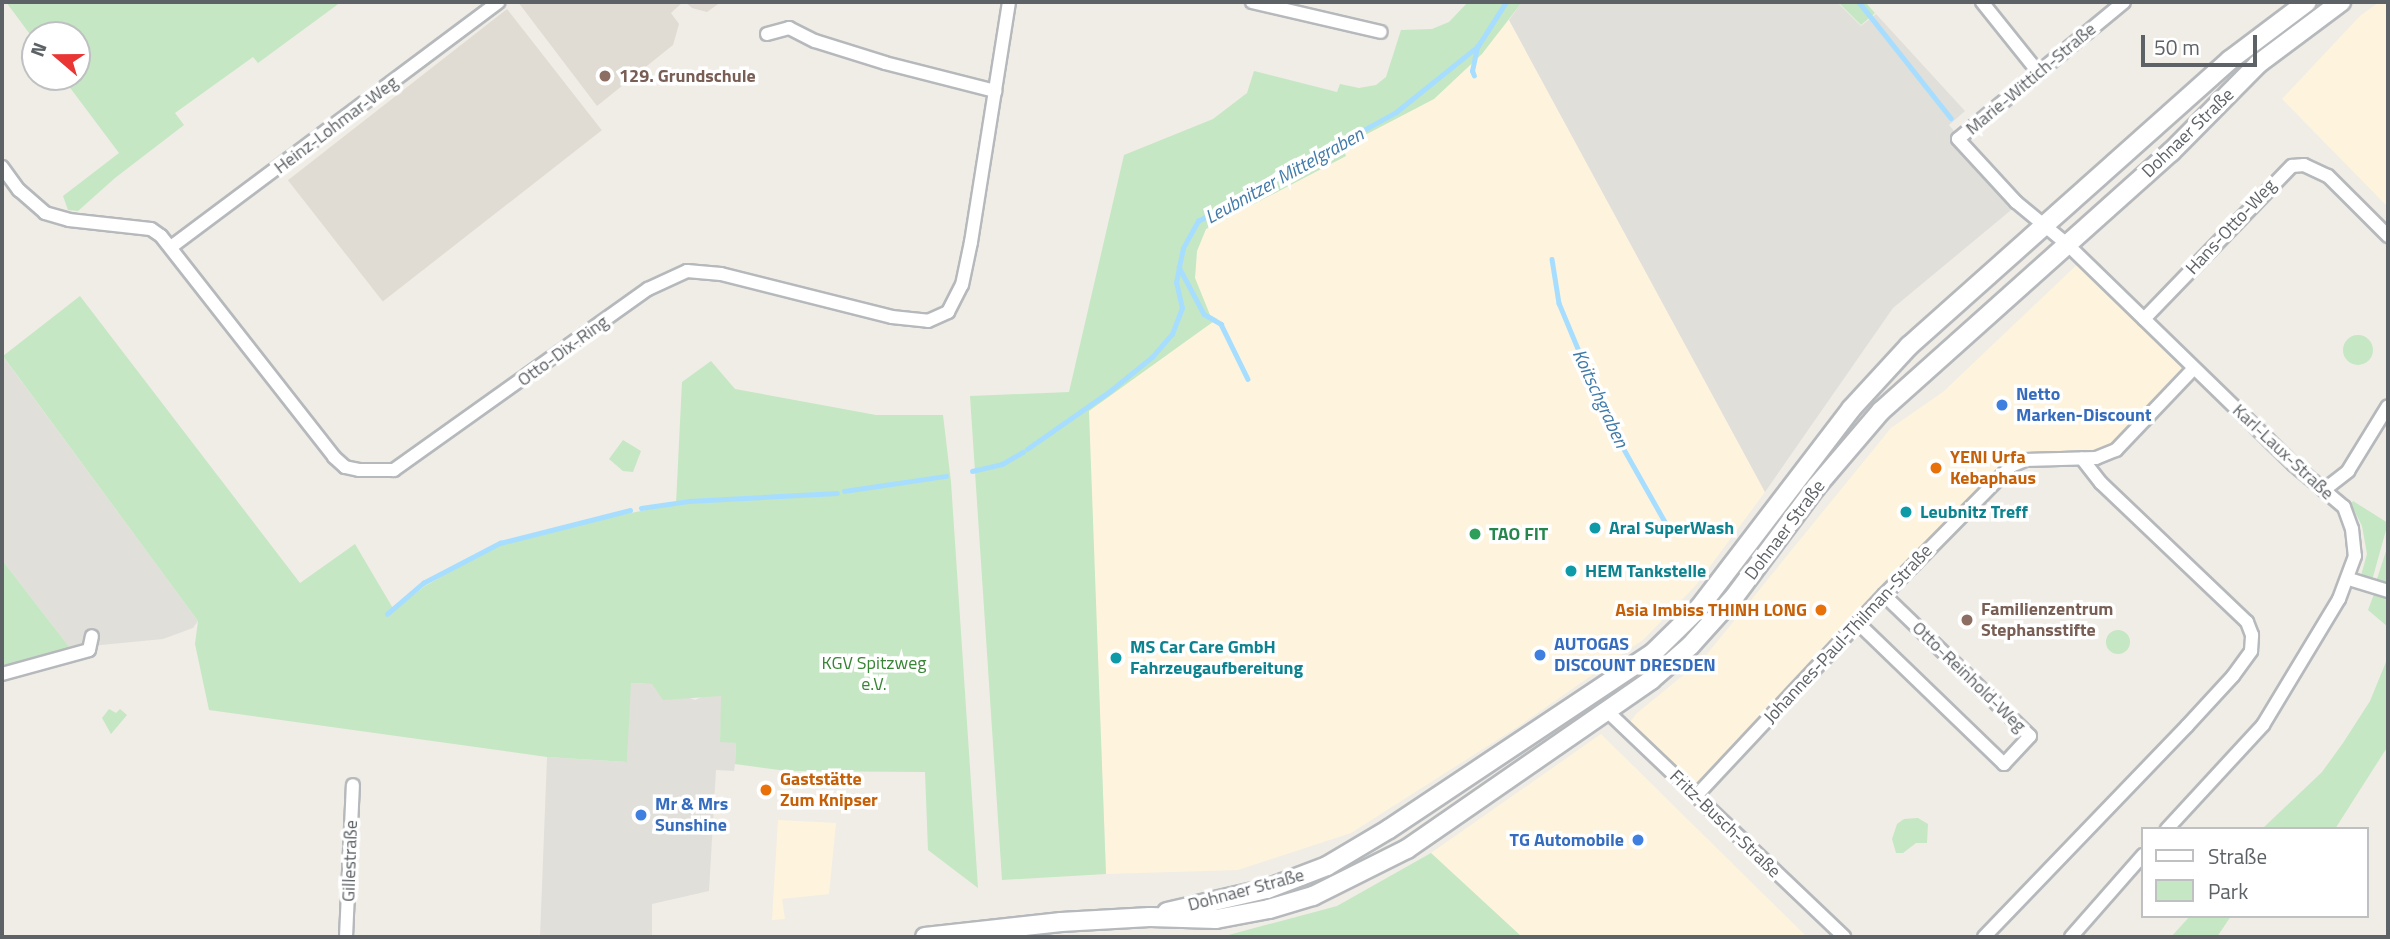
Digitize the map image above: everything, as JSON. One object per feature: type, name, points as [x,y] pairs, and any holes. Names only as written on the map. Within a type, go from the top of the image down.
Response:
[{"type":"main road","name":"Dohnaer Straße","points":[[925,937],[996,933],[1150,916],[1267,889],[1327,866],[1389,829],[1654,652],[1699,608],[1722,580],[1880,375],[1973,286],[2230,60],[2307,2]]},
{"type":"main road","name":"Dohnaer Straße","points":[[1150,916],[1216,919],[1269,909],[1312,896],[1406,849],[1651,680],[1690,646],[1735,596],[1816,487],[1881,411],[2171,152],[2258,64],[2341,2]]},
{"type":"street","name":"Heinz-Lohmar-Weg","points":[[171,247],[499,2]]},
{"type":"street","name":"Otto-Dix-Ring","points":[[2,167],[19,190],[45,213],[69,220],[151,229],[171,247],[334,457],[345,467],[374,472],[394,470],[649,289],[687,271],[721,274],[891,317],[928,321],[948,312],[962,285],[971,242],[1009,2]]},
{"type":"street","points":[[1252,2],[1381,32]]},
{"type":"street","points":[[1982,2],[2039,72]]},
{"type":"street","name":"Marie-Wittich-Straße","points":[[2067,245],[2016,202],[1958,139],[2124,2]]},
{"type":"street","points":[[767,34],[789,27],[815,41],[854,54],[995,91]]},
{"type":"street","name":"Hans-Otto-Weg","points":[[2144,319],[2292,166],[2304,165],[2328,176],[2388,236]]},
{"type":"street","name":"Karl-Laux-Straße","points":[[2067,245],[2344,507],[2352,529],[2355,556],[2349,579],[2263,725],[2169,827]]},
{"type":"street","name":"Johannes-Paul-Thilman-Straße","points":[[1696,796],[1884,595],[2011,466],[2025,460],[2082,459],[2116,450],[2194,368]]},
{"type":"street","points":[[2324,490],[2348,471],[2388,406]]},
{"type":"street","points":[[1984,937],[2188,726],[2233,676],[2251,651],[2252,635],[2247,622],[2101,483],[2082,459]]},
{"type":"street","points":[[2349,579],[2388,591]]},
{"type":"street","name":"Otto-Reinhold-Weg","points":[[1858,623],[2004,764],[2030,736],[1884,595]]},
{"type":"street","points":[[2,674],[89,650],[92,636]]},
{"type":"street","name":"Fritz-Busch-Straße","points":[[1606,710],[1844,937]]},
{"type":"street","name":"Gillestraße","points":[[346,937],[353,785]]},
{"type":"street","points":[[2070,937],[2142,856]]},
{"type":"shaded area","name":"129. Grundschule","points":[[518,2],[683,2],[671,13],[679,24],[673,45],[597,106]]},
{"type":"shaded area","points":[[685,2],[721,2],[707,12],[692,8]]},
{"type":"shaded area","points":[[1522,2],[1837,2],[1861,26],[1876,14],[1965,111],[1949,125],[2016,206],[1893,308],[1765,492],[1509,20]]},
{"type":"shaded area","points":[[2379,2],[2388,2],[2388,207],[2282,99],[2360,16]]},
{"type":"shaded area","points":[[507,9],[602,130],[383,302],[288,180]]},
{"type":"shaded area","points":[[1509,20],[1765,492],[1697,584],[1644,639],[1519,726],[1351,833],[1238,870],[1106,874],[1088,411],[1216,319],[1210,315],[1195,278],[1197,251],[1206,229],[1346,156],[1342,147],[1433,99],[1481,54]]},
{"type":"shaded area","points":[[2083,259],[2194,368],[2116,450],[2025,460],[1696,796],[1628,725],[1636,714],[1703,659],[1891,428],[1943,392]]},
{"type":"shaded area","points":[[2,355],[198,621],[193,628],[163,639],[70,648],[2,560]]},
{"type":"shaded area","points":[[630,683],[652,684],[695,700],[706,695],[722,696],[720,741],[736,743],[735,764],[734,771],[716,770],[709,891],[652,904],[652,937],[540,937],[547,757],[627,762]]},
{"type":"shaded area","points":[[1601,734],[1807,937],[1522,937],[1431,853]]},
{"type":"shaded area","points":[[778,820],[836,823],[829,894],[782,899],[785,919],[772,920]]},
{"type":"green space","points":[[6,2],[341,2],[258,63],[253,57],[175,113],[184,125],[115,178],[78,211],[68,210],[63,196],[119,153],[72,91],[91,91],[91,21],[21,22]]},
{"type":"green space","points":[[1468,2],[1522,2],[1482,54],[1434,99],[1342,147],[1346,156],[1206,229],[1197,251],[1195,278],[1210,315],[1217,319],[1089,411],[1106,874],[1002,880],[970,396],[1069,392],[1124,155],[1213,119],[1247,93],[1254,71],[1337,92],[1340,84],[1359,88],[1376,85],[1386,77],[1401,30],[1432,29],[1449,22]]},
{"type":"green space","points":[[1838,2],[1865,2],[1875,13],[1861,25]]},
{"type":"green space","name":"KGV Spitzweg e.V.","points":[[80,296],[300,583],[355,544],[394,610],[425,586],[505,541],[676,504],[682,382],[711,361],[735,389],[876,415],[943,415],[951,482],[978,888],[928,850],[925,772],[787,771],[735,764],[736,743],[720,742],[721,696],[663,700],[652,684],[631,683],[627,762],[547,757],[209,710],[195,644],[198,621],[3,356]]},
{"type":"green space","points":[[2358,335],[2369,339],[2373,350],[2369,361],[2358,365],[2347,361],[2343,350],[2347,339]]},
{"type":"green space","points":[[623,440],[641,451],[633,472],[623,471],[609,459]]},
{"type":"green space","points":[[2353,501],[2388,523],[2371,584],[2360,579],[2367,554],[2362,526],[2351,504]]},
{"type":"green space","points":[[2388,545],[2388,588],[2375,585]]},
{"type":"green space","points":[[2,560],[70,648],[2,667]]},
{"type":"green space","points":[[2374,594],[2388,597],[2388,627],[2368,610]]},
{"type":"green space","points":[[2118,630],[2127,633],[2130,642],[2127,651],[2118,654],[2109,651],[2106,642],[2109,633]]},
{"type":"green space","points":[[2388,657],[2388,746],[2336,827],[2264,827],[2322,772],[2370,701]]},
{"type":"green space","points":[[109,709],[116,713],[120,709],[127,715],[111,734],[102,718]]},
{"type":"green space","points":[[1918,818],[1928,824],[1927,843],[1916,843],[1903,853],[1896,853],[1892,839],[1897,824],[1904,819]]},
{"type":"green space","points":[[1431,853],[1522,937],[1221,937],[1337,906]]},
{"type":"green space","points":[[2188,918],[2230,918],[2217,937],[2171,937]]},
{"type":"waterway","name":"Leubnitzer Mittelgraben","points":[[1027,449],[1110,391],[1152,357],[1172,334],[1182,308],[1176,283],[1183,248],[1198,221],[1396,112],[1478,46],[1506,2]]},
{"type":"waterway","points":[[1859,2],[1951,118]]},
{"type":"waterway","name":"Koitschgraben","points":[[1474,76],[1472,71],[1477,47]]},
{"type":"waterway","name":"Koitschgraben","points":[[1552,259],[1559,303],[1608,421],[1669,529]]},
{"type":"waterway","points":[[1179,267],[1204,314],[1221,324],[1248,379]]},
{"type":"waterway","points":[[972,471],[1002,464],[1023,452]]},
{"type":"waterway","name":"Leubnitzer Mittelgraben","points":[[844,491],[946,476]]},
{"type":"waterway","name":"Leubnitzer Mittelgraben","points":[[641,508],[689,501],[837,493]]},
{"type":"waterway","name":"Leubnitzer Mittelgraben","points":[[387,614],[423,583],[500,543],[630,510]]},
{"type":"place","name":"129. Grundschule","points":[[605,76]]},
{"type":"place","name":"Netto Marken-Discount","points":[[2002,405]]},
{"type":"place","name":"YENI Urfa Kebaphaus","points":[[1936,468]]},
{"type":"place","name":"Leubnitz Treff","points":[[1906,512]]},
{"type":"place","name":"Aral SuperWash","points":[[1595,528]]},
{"type":"place","name":"TAO FIT","points":[[1475,534]]},
{"type":"place","name":"HEM Tankstelle","points":[[1571,571]]},
{"type":"place","name":"Asia Imbiss THINH LONG","points":[[1821,610]]},
{"type":"place","name":"Familienzentrum Stephansstifte","points":[[1967,620]]},
{"type":"place","name":"AUTOGAS DISCOUNT DRESDEN","points":[[1540,655]]},
{"type":"place","name":"MS Car Care GmbH Fahrzeugaufbereitung","points":[[1116,658]]},
{"type":"place","name":"Gaststätte Zum Knipser","points":[[766,790]]},
{"type":"place","name":"Mr & Mrs Sunshine","points":[[641,815]]},
{"type":"place","name":"TG Automobile","points":[[1638,840]]}]
